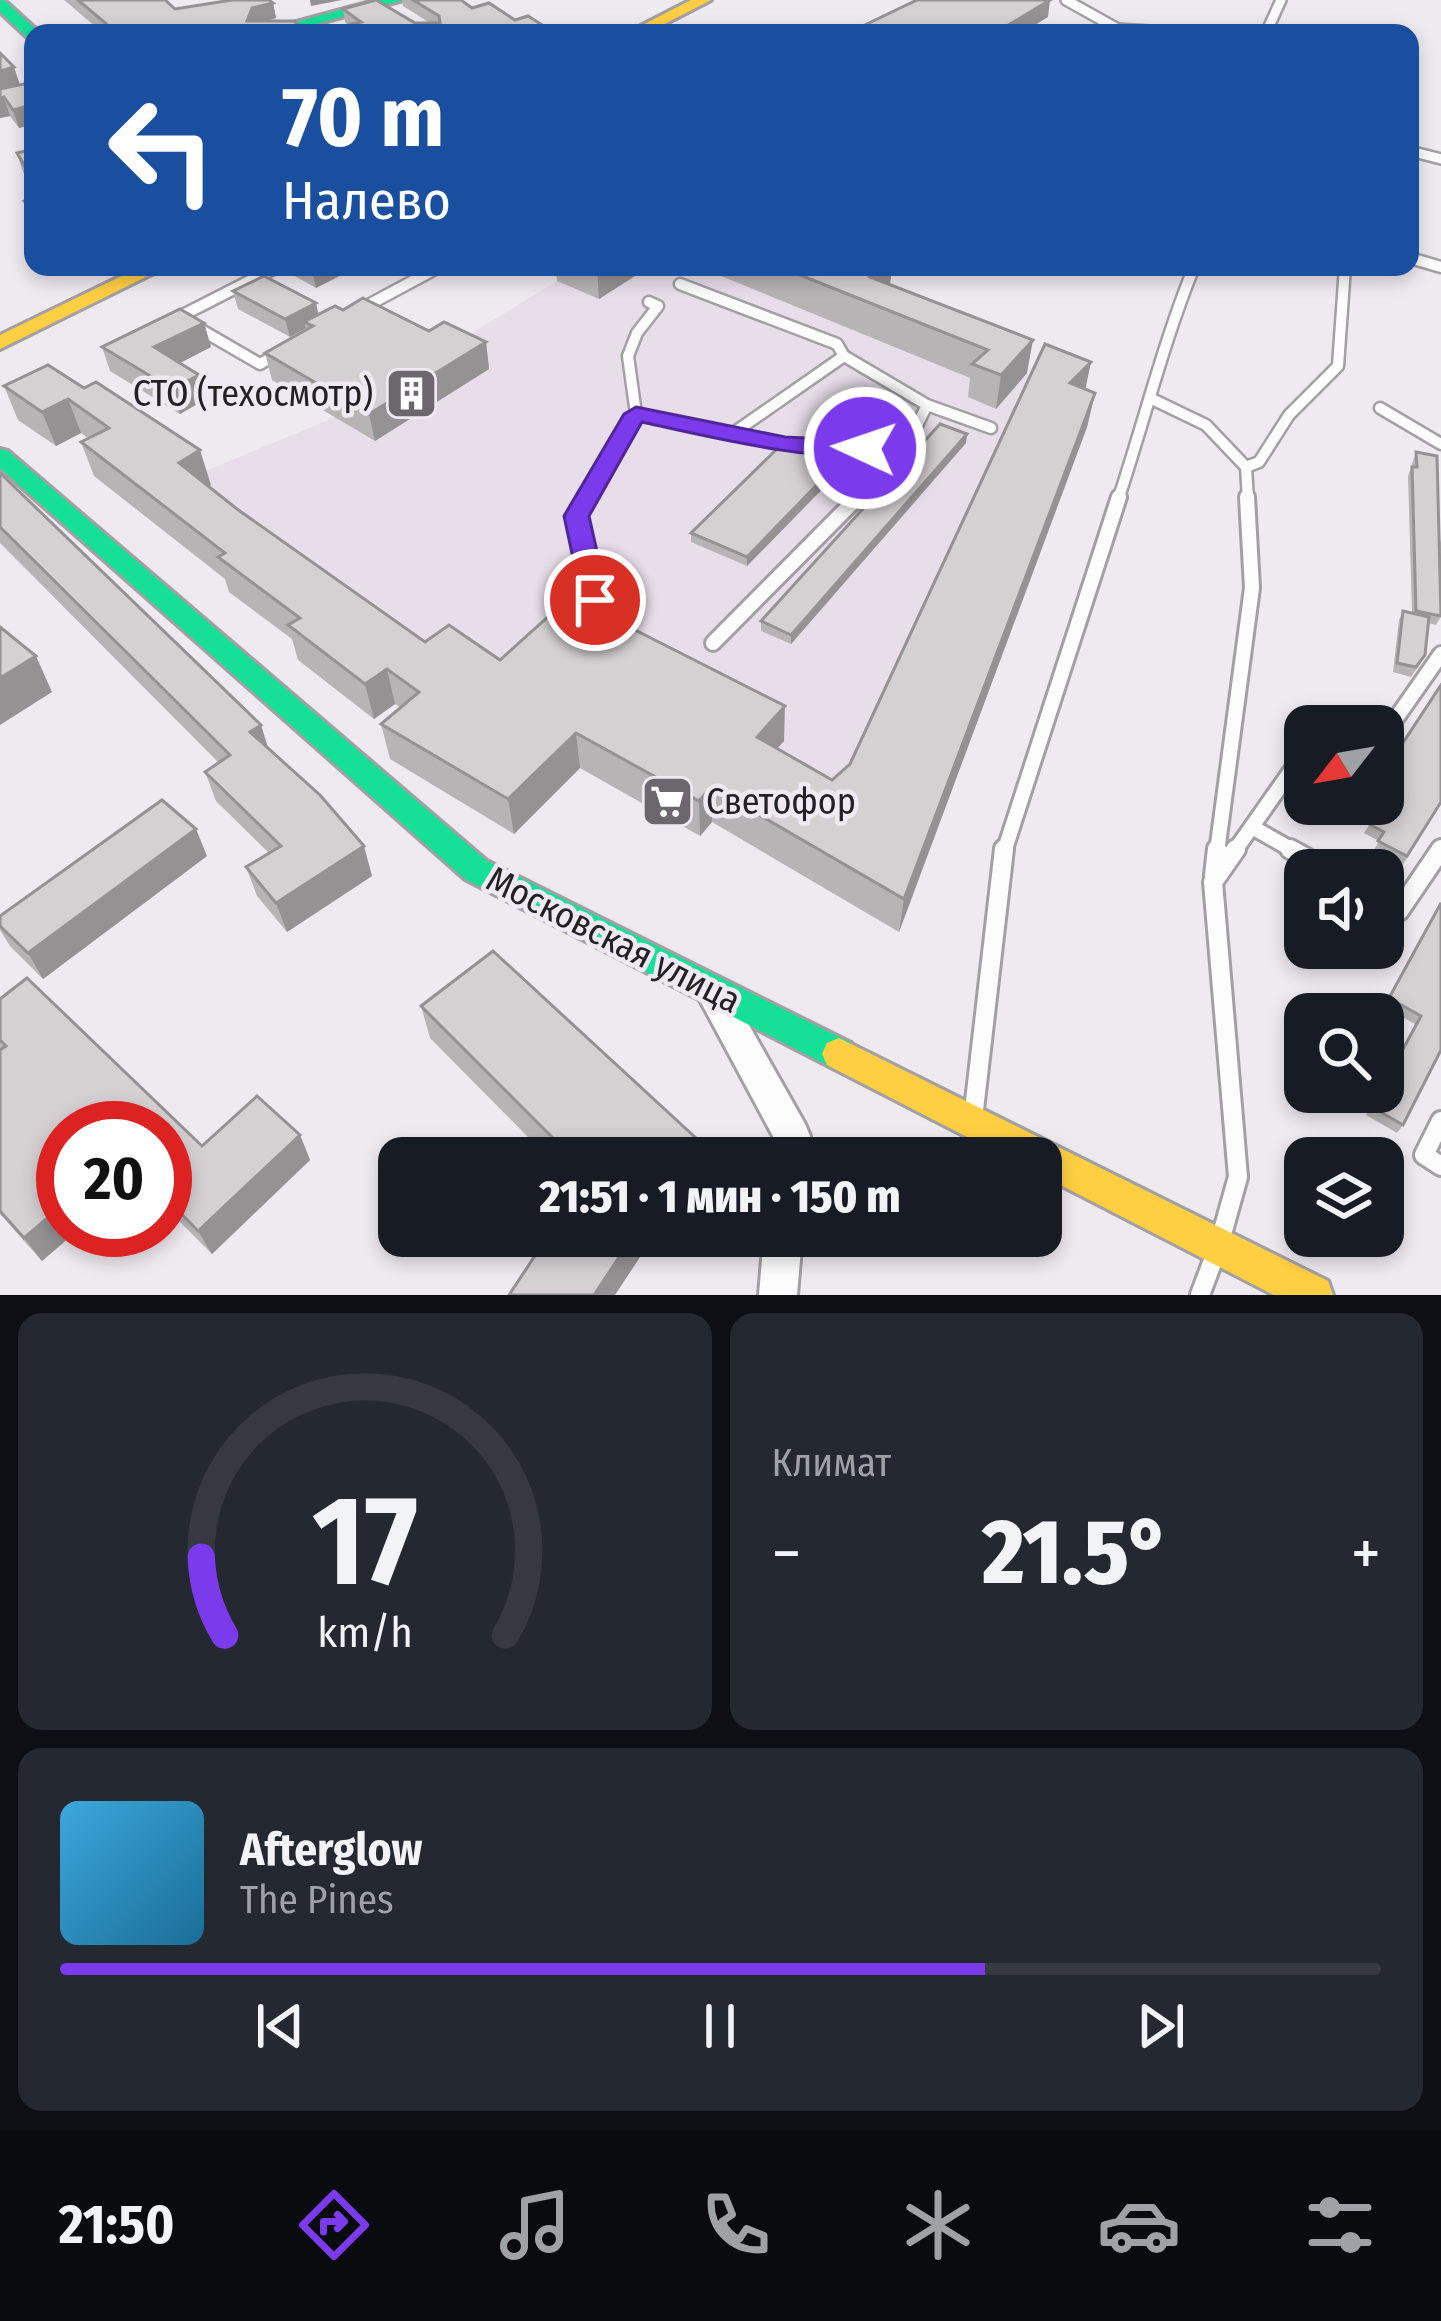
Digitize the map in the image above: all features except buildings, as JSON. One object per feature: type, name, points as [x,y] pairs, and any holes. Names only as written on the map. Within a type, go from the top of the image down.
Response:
[{"type":"main road","points":[[652,24],[692,2]]},
{"type":"main road","points":[[0,4],[24,26]]},
{"type":"main road","points":[[303,24],[387,4]]},
{"type":"main road","points":[[0,343],[138,276]]},
{"type":"main road","name":"Московская улица","points":[[0,456],[476,870],[1314,1295]]},
{"type":"street","points":[[710,988],[792,1137]]},
{"type":"street","points":[[778,1295],[781,1257]]},
{"type":"lane","points":[[1066,0],[1109,24]]},
{"type":"lane","points":[[259,276],[179,317],[260,364],[299,342]]},
{"type":"lane","points":[[339,321],[422,276]]},
{"type":"lane","points":[[974,1121],[1006,836],[1152,399],[1160,351],[1190,276]]},
{"type":"lane","points":[[1246,467],[1259,462],[1289,415],[1338,366],[1344,276]]},
{"type":"lane","points":[[680,284],[837,344],[844,356],[927,405],[991,428]]},
{"type":"lane","points":[[595,600],[577,516],[636,414],[623,370],[632,340],[658,306],[650,302]]},
{"type":"lane","points":[[732,434],[844,356]]},
{"type":"lane","points":[[1152,399],[1206,425],[1246,467],[1252,588],[1213,882],[1238,1177],[1200,1295]]},
{"type":"lane","points":[[712,643],[905,450],[927,405]]},
{"type":"lane","points":[[1380,409],[1441,444]]},
{"type":"lane","points":[[636,414],[785,445],[905,450]]},
{"type":"lane","points":[[1404,707],[1441,654]]},
{"type":"lane","points":[[1213,882],[1284,782]]},
{"type":"lane","points":[[1252,827],[1291,849]]},
{"type":"lane","points":[[1404,903],[1441,848]]},
{"type":"lane","points":[[1441,1121],[1424,1155],[1441,1166]]},
{"type":"shaded area","points":[[565,276],[784,276],[1084,396],[1087,427],[899,932],[727,831],[772,783],[484,714],[193,499],[210,485],[196,475],[333,418]]},
{"type":"traffic: fast","points":[[300,24],[395,0]]},
{"type":"traffic: fast","points":[[0,4],[24,26]]},
{"type":"traffic: fast","points":[[0,456],[476,870],[839,1054]]},
{"type":"traffic: slow","points":[[654,24],[703,0]]},
{"type":"traffic: slow","points":[[0,343],[138,276]]},
{"type":"traffic: slow","points":[[839,1054],[1314,1295]]},
{"type":"place","name":"СТО (техосмотр)","points":[[412,393]]},
{"type":"place","name":"Светофор","points":[[667,801]]},
{"type":"route","points":[[595,600],[577,516],[636,414],[785,445],[865,448]]}]
